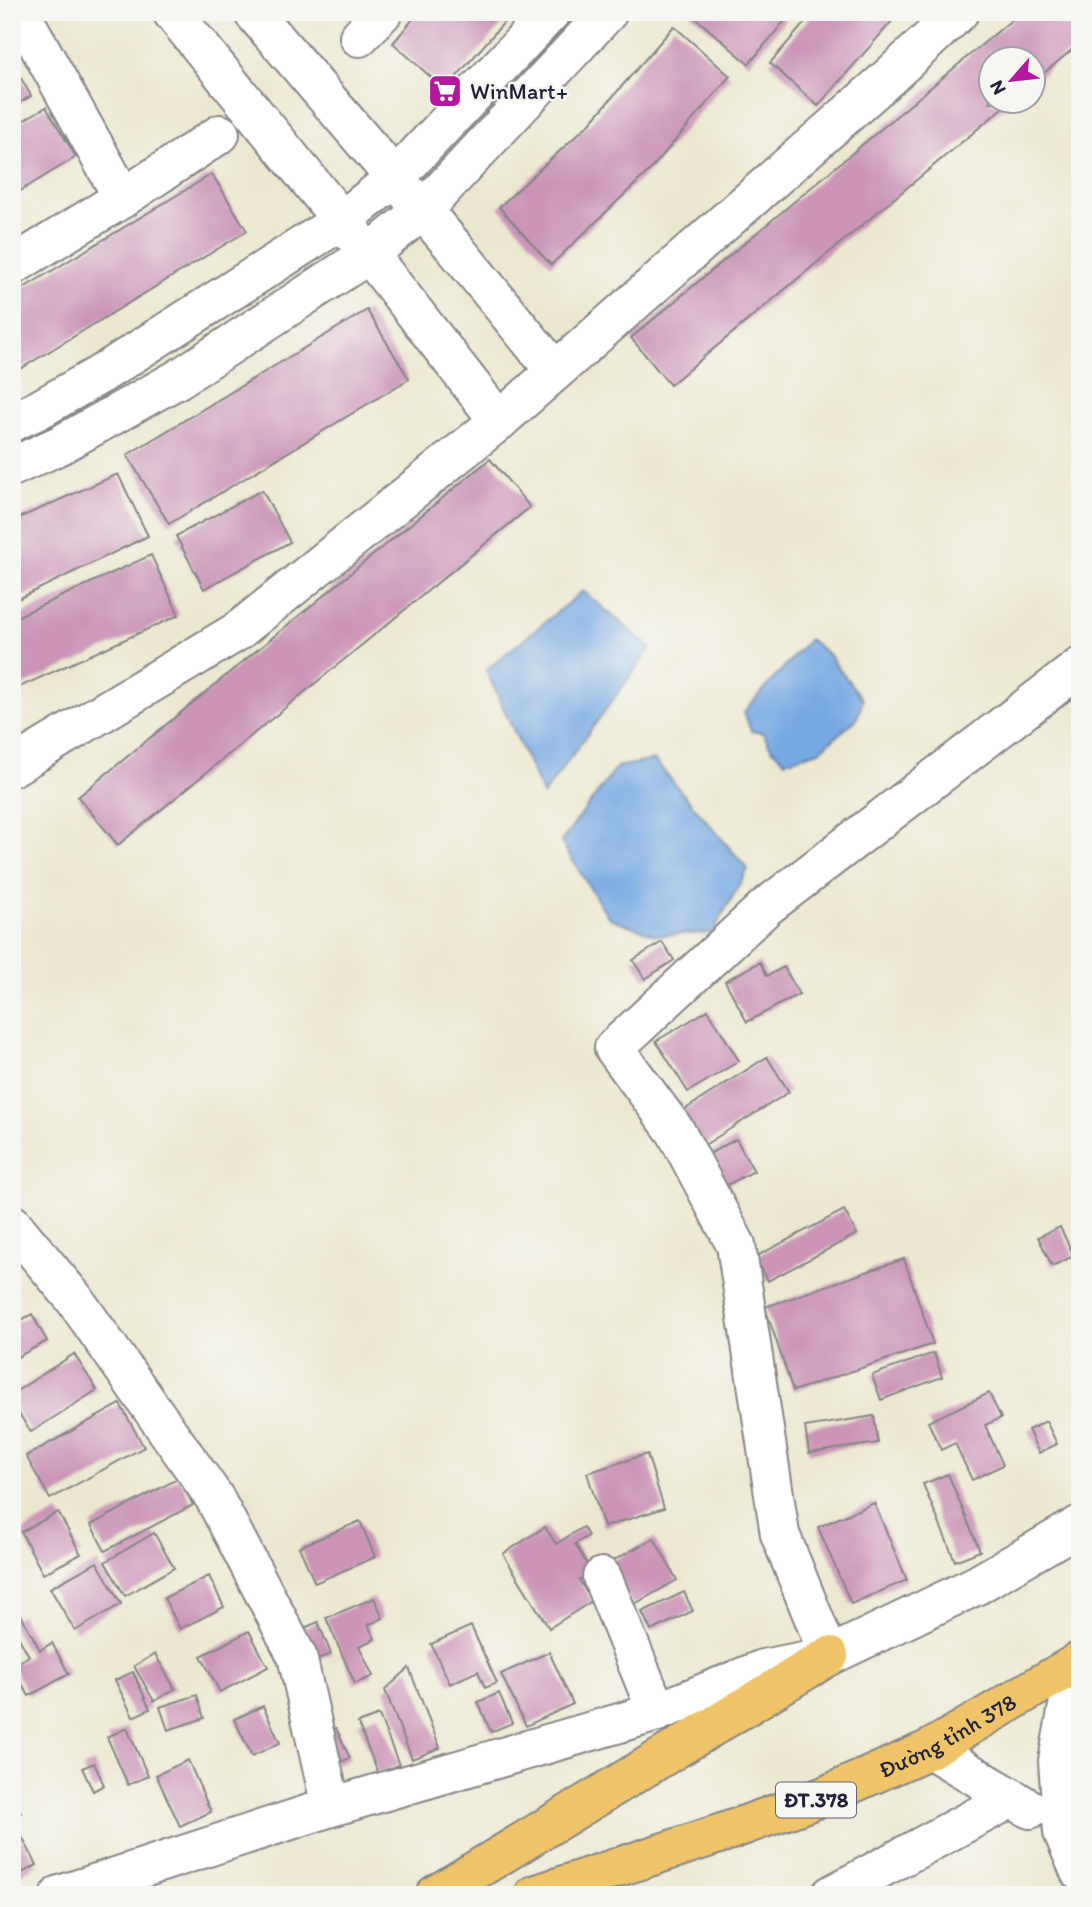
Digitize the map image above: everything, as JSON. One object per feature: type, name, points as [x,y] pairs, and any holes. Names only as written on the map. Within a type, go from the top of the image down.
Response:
[{"type":"main road","points":[[435,1895],[829,1656]]},
{"type":"main road","name":"Đường tỉnh 378","points":[[534,1895],[715,1836],[822,1797],[930,1749],[1078,1662]]},
{"type":"street","points":[[20,12],[123,198]]},
{"type":"street","points":[[172,12],[369,254],[499,421]]},
{"type":"street","points":[[253,12],[423,210],[555,371]]},
{"type":"street","points":[[12,422],[102,374],[341,220],[395,178],[551,12]]},
{"type":"street","points":[[12,467],[60,445],[178,379],[369,254],[423,210],[608,12]]},
{"type":"street","points":[[12,767],[238,631],[499,421],[888,78],[959,12]]},
{"type":"street","points":[[12,266],[220,134]]},
{"type":"street","points":[[829,1656],[780,1534],[736,1245],[676,1132],[614,1048],[766,907],[1080,667]]},
{"type":"street","points":[[12,1224],[72,1297],[214,1497],[297,1656],[331,1807]]},
{"type":"street","points":[[60,1895],[331,1807],[657,1712],[763,1669],[829,1656],[977,1585],[1080,1525]]},
{"type":"street","points":[[602,1577],[657,1712]]},
{"type":"street","points":[[1078,1662],[1058,1761],[1080,1872]]},
{"type":"street","points":[[930,1749],[1012,1798],[1072,1828]]},
{"type":"street","points":[[831,1895],[1012,1798]]},
{"type":"water","points":[[583,591],[651,648],[543,795],[486,670]]},
{"type":"water","points":[[809,639],[827,653],[863,700],[857,719],[819,751],[785,761],[772,749],[763,733],[751,731],[744,712]]},
{"type":"water","points":[[654,760],[748,869],[712,933],[656,935],[609,918],[561,842],[617,767]]},
{"type":"building","points":[[419,12],[513,12],[445,90],[393,43]]},
{"type":"building","points":[[792,12],[749,64],[691,14]]},
{"type":"building","points":[[814,12],[900,12],[818,106],[770,63]]},
{"type":"building","points":[[1021,12],[1080,12],[1080,43],[1046,71],[1046,46],[980,46]]},
{"type":"building","points":[[674,26],[730,76],[651,169],[551,265],[499,207],[590,123]]},
{"type":"building","points":[[976,50],[976,116],[993,116],[670,385],[631,338]]},
{"type":"building","points":[[12,62],[31,96],[12,107]]},
{"type":"building","points":[[46,107],[76,157],[12,196],[12,127]]},
{"type":"building","points":[[212,174],[247,231],[12,374],[12,295]]},
{"type":"building","points":[[367,310],[409,379],[169,524],[127,455]]},
{"type":"building","points":[[490,459],[530,507],[118,845],[78,797]]},
{"type":"building","points":[[118,474],[148,536],[12,602],[12,521]]},
{"type":"building","points":[[262,490],[290,542],[204,589],[176,536]]},
{"type":"building","points":[[151,555],[179,615],[15,689],[12,684],[12,619]]},
{"type":"building","points":[[662,942],[674,960],[645,979],[633,960]]},
{"type":"building","points":[[760,962],[767,976],[784,967],[799,994],[747,1022],[725,981]]},
{"type":"building","points":[[708,1010],[739,1061],[688,1092],[656,1041]]},
{"type":"building","points":[[767,1057],[789,1092],[703,1146],[681,1112]]},
{"type":"building","points":[[736,1139],[754,1171],[725,1186],[707,1155]]},
{"type":"building","points":[[844,1210],[857,1234],[768,1281],[755,1257]]},
{"type":"building","points":[[1060,1227],[1074,1256],[1052,1266],[1038,1237]]},
{"type":"building","points":[[904,1259],[933,1344],[793,1391],[765,1307]]},
{"type":"building","points":[[32,1314],[47,1341],[12,1360],[12,1325]]},
{"type":"building","points":[[934,1353],[942,1377],[881,1400],[872,1375]]},
{"type":"building","points":[[74,1354],[97,1390],[31,1432],[12,1403],[12,1394]]},
{"type":"building","points":[[989,1393],[1001,1418],[985,1425],[1003,1465],[972,1480],[955,1443],[941,1450],[928,1422]]},
{"type":"building","points":[[120,1404],[144,1447],[50,1499],[26,1456]]},
{"type":"building","points":[[874,1416],[878,1443],[809,1453],[805,1427]]},
{"type":"building","points":[[1046,1421],[1057,1444],[1039,1453],[1028,1430]]},
{"type":"building","points":[[647,1454],[664,1508],[604,1527],[587,1473]]},
{"type":"building","points":[[948,1474],[980,1551],[955,1561],[923,1484]]},
{"type":"building","points":[[179,1478],[193,1505],[105,1551],[91,1525]]},
{"type":"building","points":[[874,1503],[907,1580],[851,1604],[818,1527]]},
{"type":"building","points":[[58,1512],[81,1554],[43,1574],[21,1532]]},
{"type":"building","points":[[360,1521],[375,1557],[315,1583],[299,1547]]},
{"type":"building","points":[[545,1527],[556,1544],[583,1527],[588,1536],[575,1544],[592,1572],[579,1580],[592,1601],[549,1628],[503,1554]]},
{"type":"building","points":[[154,1533],[174,1568],[125,1596],[105,1562]]},
{"type":"building","points":[[654,1538],[677,1580],[633,1605],[609,1563]]},
{"type":"building","points":[[97,1562],[121,1604],[75,1631],[50,1588]]},
{"type":"building","points":[[209,1576],[224,1607],[180,1629],[164,1598]]},
{"type":"building","points":[[684,1592],[693,1611],[651,1631],[642,1612]]},
{"type":"building","points":[[374,1598],[383,1618],[368,1625],[375,1639],[359,1646],[373,1676],[355,1684],[326,1618]]},
{"type":"building","points":[[21,1615],[40,1650],[52,1643],[69,1674],[29,1696],[12,1666],[29,1656],[12,1626],[12,1620]]},
{"type":"building","points":[[318,1622],[331,1654],[310,1662],[297,1631]]},
{"type":"building","points":[[471,1626],[497,1683],[485,1688],[478,1671],[450,1684],[431,1644]]},
{"type":"building","points":[[249,1631],[268,1667],[220,1692],[201,1656]]},
{"type":"building","points":[[549,1652],[573,1704],[526,1726],[501,1674]]},
{"type":"building","points":[[155,1654],[175,1689],[154,1701],[134,1666]]},
{"type":"building","points":[[409,1668],[440,1748],[412,1759],[385,1690]]},
{"type":"building","points":[[133,1672],[150,1709],[133,1717],[115,1680]]},
{"type":"building","points":[[499,1693],[512,1723],[491,1732],[478,1702]]},
{"type":"building","points":[[197,1695],[204,1718],[168,1730],[160,1707]]},
{"type":"building","points":[[263,1706],[280,1743],[252,1756],[234,1719]]},
{"type":"building","points":[[379,1715],[399,1765],[378,1773],[358,1723]]},
{"type":"building","points":[[127,1728],[148,1776],[128,1785],[107,1737]]},
{"type":"building","points":[[336,1728],[350,1758],[336,1764],[322,1735]]},
{"type":"building","points":[[188,1760],[211,1812],[180,1826],[156,1775]]},
{"type":"building","points":[[94,1763],[104,1785],[93,1791],[82,1768]]},
{"type":"building","points":[[12,1790],[21,1813],[12,1817]]},
{"type":"building","points":[[15,1824],[37,1865],[12,1878],[12,1825]]},
{"type":"place","name":"WinMart+","points":[[445,91]]}]
